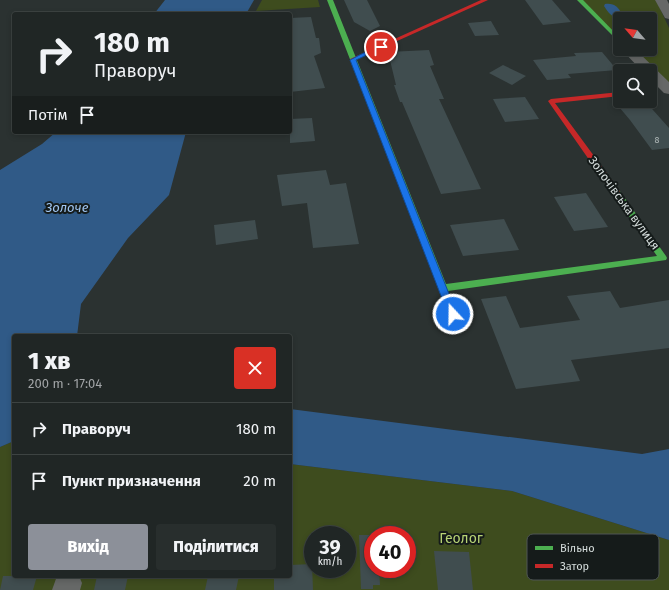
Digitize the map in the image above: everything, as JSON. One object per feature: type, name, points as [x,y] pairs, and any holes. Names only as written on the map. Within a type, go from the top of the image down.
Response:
[{"type":"street","points":[[330,0],[453,314]]},
{"type":"street","points":[[353,60],[484,0]]},
{"type":"street","points":[[580,0],[613,34]]},
{"type":"street","points":[[661,0],[669,15]]},
{"type":"street","points":[[635,56],[669,89]]},
{"type":"street","points":[[657,90],[669,89]]},
{"type":"street","name":"Золочівська вулиця","points":[[443,288],[663,258],[551,101],[613,95]]},
{"type":"green space","points":[[262,0],[318,0],[320,7],[256,11]]},
{"type":"green space","points":[[582,0],[656,0],[669,28],[669,90],[657,78],[657,64],[644,64],[636,56],[657,56],[657,12],[613,12],[613,33]]},
{"type":"green space","name":"Геолог","points":[[12,442],[12,578],[292,578],[292,464],[512,491],[650,534],[527,534],[527,580],[659,580],[659,537],[669,540],[669,590],[0,590],[0,447]]},
{"type":"water","points":[[165,0],[254,0],[247,12],[156,12]]},
{"type":"water","points":[[605,4],[611,4],[619,9],[620,12],[613,12],[613,16],[604,6]]},
{"type":"water","name":"Золоче","points":[[54,134],[185,134],[169,195],[128,238],[81,304],[77,334],[12,334],[12,442],[0,447],[0,170],[42,144]]},
{"type":"water","points":[[292,409],[642,454],[669,449],[669,540],[659,537],[659,534],[650,534],[512,491],[292,464]]},
{"type":"building","points":[[344,0],[367,0],[380,26],[370,31],[354,22]]},
{"type":"building","points":[[525,0],[552,0],[571,22],[543,25]]},
{"type":"building","points":[[311,17],[316,38],[319,38],[321,53],[314,56],[325,88],[292,92],[292,18]]},
{"type":"building","points":[[491,21],[499,35],[475,36],[468,23]]},
{"type":"building","points":[[429,50],[434,65],[430,66],[444,99],[439,99],[481,189],[441,194],[402,102],[400,102],[394,85],[396,85],[388,52]]},
{"type":"building","points":[[602,52],[613,65],[613,70],[568,74],[571,78],[547,80],[533,60],[576,56],[574,53]]},
{"type":"building","points":[[503,65],[526,76],[512,85],[489,73]]},
{"type":"building","points":[[525,97],[539,119],[505,122],[493,99]]},
{"type":"building","points":[[620,108],[651,108],[669,128],[669,148],[652,150]]},
{"type":"building","points":[[312,118],[315,141],[290,143],[290,134],[292,134],[292,119]]},
{"type":"building","points":[[326,170],[330,185],[346,183],[359,244],[313,248],[307,203],[282,206],[277,175]]},
{"type":"building","points":[[586,193],[608,227],[574,231],[554,197]]},
{"type":"building","points":[[504,219],[519,250],[463,256],[450,225]]},
{"type":"building","points":[[255,220],[258,239],[216,245],[214,225]]},
{"type":"building","points":[[610,291],[620,308],[669,300],[669,348],[571,360],[580,381],[516,389],[481,299],[506,296],[520,328],[580,320],[567,296]]},
{"type":"building","points":[[359,535],[364,535],[364,578],[380,578],[380,585],[373,585],[373,589],[361,589]]},
{"type":"building","points":[[434,551],[469,552],[473,590],[438,590]]},
{"type":"building","points":[[304,564],[304,578],[313,578],[313,590],[274,590],[274,578],[292,578],[292,565]]},
{"type":"building","points":[[3,576],[12,576],[12,578],[36,578],[33,590],[0,590]]},
{"type":"building","points":[[97,578],[128,578],[125,590],[94,590]]},
{"type":"building","points":[[208,578],[239,578],[236,590],[205,590]]},
{"type":"traffic: fast","points":[[330,0],[453,314]]},
{"type":"traffic: fast","points":[[580,0],[613,34]]},
{"type":"traffic: fast","points":[[443,288],[663,258],[616,192]]},
{"type":"traffic: jam","points":[[353,59],[485,0]]},
{"type":"traffic: jam","points":[[613,95],[551,101],[616,192]]},
{"type":"route","points":[[381,47],[353,60],[453,314]]}]
